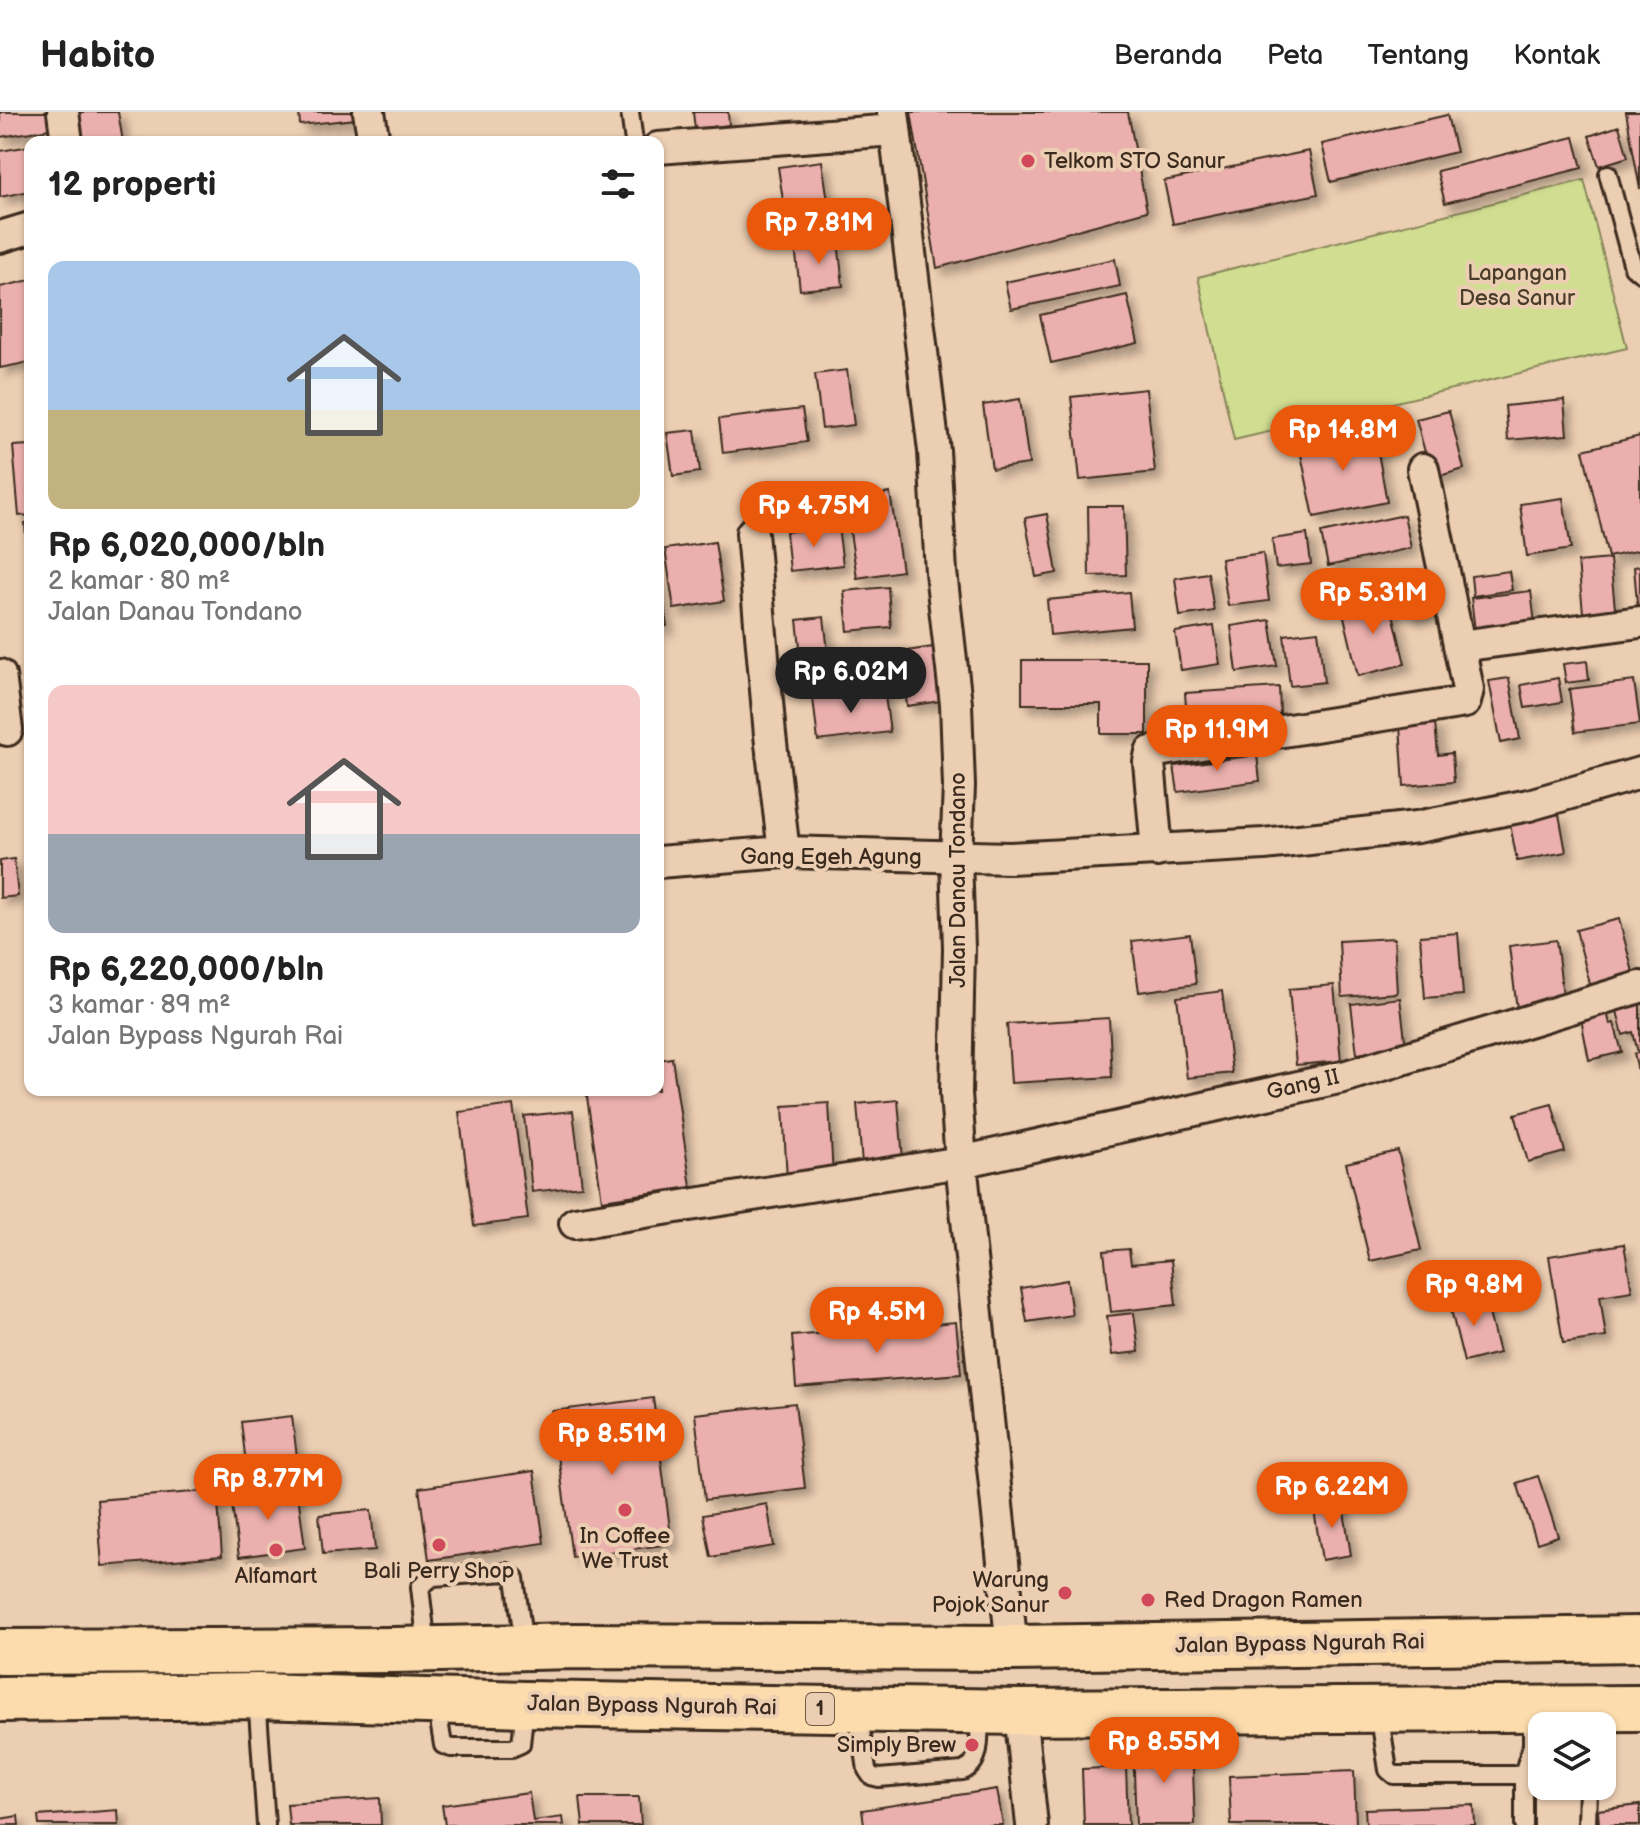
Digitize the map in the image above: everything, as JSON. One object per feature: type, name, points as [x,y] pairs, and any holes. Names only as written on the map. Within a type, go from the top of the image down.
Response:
[{"type":"highway","name":"Jalan Bypass Ngurah Rai","points":[[0,1652],[524,1647],[1012,1648],[1640,1639]]},
{"type":"highway","name":"Jalan Bypass Ngurah Rai","points":[[0,1699],[257,1696],[1000,1712],[1532,1708],[1558,1712]]},
{"type":"highway","name":"Jalan Bypass Ngurah Rai","points":[[1616,1712],[1640,1708]]},
{"type":"street","points":[[63,112],[66,136]]},
{"type":"street","points":[[369,112],[373,136]]},
{"type":"street","points":[[664,147],[894,121]]},
{"type":"street","name":"Jalan Danau Tondano","points":[[894,121],[934,451],[941,572],[956,704],[959,786],[956,1093],[1012,1648]]},
{"type":"street","points":[[0,237],[24,230]]},
{"type":"street","points":[[1157,851],[1150,752],[1463,704],[1468,689],[1423,469]]},
{"type":"street","points":[[752,533],[784,852]]},
{"type":"street","points":[[1460,646],[1640,622]]},
{"type":"street","points":[[0,675],[7,730]]},
{"type":"street","points":[[956,858],[1157,851],[1341,837],[1417,827],[1529,805],[1640,773]]},
{"type":"street","name":"Gang Egeh Agung","points":[[664,862],[784,852],[956,858]]},
{"type":"street","name":"Gang II","points":[[575,1223],[961,1162],[1343,1077],[1640,987]]},
{"type":"street","points":[[1000,1712],[1032,1825]]},
{"type":"lane","points":[[630,112],[633,136]]},
{"type":"lane","points":[[1608,174],[1633,267],[1640,273]]},
{"type":"lane","points":[[427,1650],[420,1587],[426,1581],[433,1577],[507,1572],[515,1578],[524,1647]]},
{"type":"lane","points":[[257,1696],[266,1825]]},
{"type":"lane","points":[[1524,1825],[1524,1771],[1532,1745],[1532,1708]]},
{"type":"lane","points":[[857,1710],[867,1770],[871,1776],[879,1778],[963,1771],[971,1767],[1000,1712]]},
{"type":"lane","points":[[1379,1710],[1388,1770],[1394,1775],[1517,1775],[1524,1771]]},
{"type":"lane","points":[[1587,1825],[1588,1800]]},
{"type":"green space","name":"Lapangan Desa Sanur","points":[[1584,180],[1627,348],[1234,440],[1198,277]]},
{"type":"building","points":[[0,112],[47,112],[50,129],[0,137]]},
{"type":"building","points":[[71,112],[118,112],[122,136],[75,136]]},
{"type":"building","points":[[299,112],[355,112],[356,119],[300,125]]},
{"type":"building","points":[[693,112],[728,112],[729,125],[695,129]]},
{"type":"building","name":"Telkom STO Sanur","points":[[911,112],[1128,112],[1147,211],[937,268]]},
{"type":"building","points":[[1626,112],[1640,112],[1640,189]]},
{"type":"building","points":[[1447,115],[1456,152],[1331,182],[1322,144]]},
{"type":"building","points":[[1619,126],[1628,157],[1599,166],[1589,136]]},
{"type":"building","points":[[1574,137],[1582,168],[1445,203],[1437,171]]},
{"type":"building","points":[[24,147],[24,192],[0,197],[0,151]]},
{"type":"building","points":[[1309,151],[1318,194],[1173,224],[1164,181]]},
{"type":"building","points":[[822,161],[828,201],[784,207],[778,167]]},
{"type":"building","points":[[838,241],[843,286],[800,290],[795,246]]},
{"type":"building","points":[[1115,259],[1120,286],[1011,309],[1005,282]]},
{"type":"building","points":[[24,281],[24,363],[0,368],[0,287]]},
{"type":"building","points":[[1127,295],[1138,343],[1051,363],[1040,315]]},
{"type":"building","points":[[847,370],[854,425],[822,429],[815,374]]},
{"type":"building","points":[[1146,389],[1155,472],[1080,480],[1071,397]]},
{"type":"building","points":[[1020,399],[1029,464],[992,469],[983,405]]},
{"type":"building","points":[[1564,400],[1567,435],[1508,440],[1505,406]]},
{"type":"building","points":[[802,409],[807,442],[723,453],[719,419]]},
{"type":"building","points":[[1449,411],[1464,469],[1432,478],[1416,419]]},
{"type":"building","points":[[695,430],[700,472],[673,476],[667,433]]},
{"type":"building","points":[[1374,430],[1387,502],[1314,517],[1299,445]]},
{"type":"building","points":[[1640,436],[1640,550],[1608,557],[1583,450]]},
{"type":"building","points":[[24,445],[24,516],[19,516],[13,446]]},
{"type":"building","points":[[890,493],[902,571],[857,578],[845,500]]},
{"type":"building","points":[[1563,498],[1571,549],[1527,556],[1520,504]]},
{"type":"building","points":[[1088,506],[1124,506],[1126,575],[1089,576]]},
{"type":"building","points":[[1047,514],[1057,573],[1036,577],[1025,518]]},
{"type":"building","points":[[1404,515],[1411,548],[1328,566],[1321,533]]},
{"type":"building","points":[[838,526],[843,565],[790,571],[786,532]]},
{"type":"building","points":[[1307,534],[1311,564],[1276,568],[1272,539]]},
{"type":"building","points":[[715,542],[724,601],[674,609],[665,549]]},
{"type":"building","points":[[1263,553],[1269,601],[1228,606],[1221,559]]},
{"type":"building","points":[[1610,559],[1616,618],[1584,622],[1578,562]]},
{"type":"building","points":[[1640,566],[1640,614],[1638,614],[1634,567]]},
{"type":"building","points":[[1509,571],[1512,590],[1473,596],[1471,576]]},
{"type":"building","points":[[1208,573],[1214,611],[1180,616],[1175,578]]},
{"type":"building","points":[[888,587],[891,627],[848,631],[844,591]]},
{"type":"building","points":[[1443,588],[1445,614],[1409,616],[1407,591]]},
{"type":"building","points":[[1531,591],[1535,624],[1475,631],[1471,598]]},
{"type":"building","points":[[1129,592],[1132,627],[1050,635],[1047,600]]},
{"type":"building","points":[[1389,597],[1405,664],[1358,676],[1342,608]]},
{"type":"building","points":[[824,617],[832,688],[805,691],[797,620]]},
{"type":"building","points":[[1270,620],[1277,666],[1237,672],[1231,626]]},
{"type":"building","points":[[1214,626],[1220,664],[1181,670],[1175,632]]},
{"type":"building","points":[[1318,631],[1324,682],[1290,686],[1284,635]]},
{"type":"building","points":[[933,647],[941,701],[907,706],[900,652]]},
{"type":"building","points":[[1022,660],[1147,660],[1147,734],[1101,734],[1101,704],[1022,704]]},
{"type":"building","points":[[1587,661],[1589,680],[1566,683],[1563,664]]},
{"type":"building","points":[[1509,678],[1520,739],[1501,743],[1489,681]]},
{"type":"building","points":[[1558,678],[1562,702],[1525,708],[1521,685]]},
{"type":"building","points":[[1634,681],[1640,724],[1575,732],[1569,689]]},
{"type":"building","points":[[1279,687],[1280,714],[1187,720],[1185,693]]},
{"type":"building","points":[[884,689],[890,732],[818,741],[813,698]]},
{"type":"building","points":[[1435,723],[1438,755],[1452,753],[1454,782],[1404,786],[1400,726]]},
{"type":"building","points":[[1257,755],[1260,781],[1178,792],[1174,766]]},
{"type":"building","points":[[1559,814],[1566,852],[1517,861],[1510,824]]},
{"type":"building","points":[[14,859],[18,896],[0,898],[0,861]]},
{"type":"building","points":[[1619,919],[1634,976],[1591,988],[1576,930]]},
{"type":"building","points":[[1458,933],[1463,995],[1425,998],[1420,936]]},
{"type":"building","points":[[1190,934],[1196,984],[1139,992],[1132,941]]},
{"type":"building","points":[[1394,938],[1397,993],[1342,997],[1339,941]]},
{"type":"building","points":[[1556,940],[1564,1003],[1517,1009],[1509,946]]},
{"type":"building","points":[[1334,985],[1341,1061],[1296,1065],[1289,989]]},
{"type":"building","points":[[1222,991],[1232,1073],[1187,1078],[1177,997]]},
{"type":"building","points":[[1640,997],[1640,1080],[1633,1032],[1623,1035],[1615,1003]]},
{"type":"building","points":[[1400,998],[1406,1048],[1357,1054],[1351,1004]]},
{"type":"building","points":[[1606,1008],[1622,1052],[1589,1060],[1580,1014]]},
{"type":"building","points":[[1109,1018],[1112,1077],[1011,1083],[1007,1024]]},
{"type":"building","points":[[672,1058],[691,1187],[602,1200],[587,1096],[664,1096],[664,1059]]},
{"type":"building","points":[[898,1100],[903,1160],[862,1164],[857,1104]]},
{"type":"building","points":[[829,1103],[833,1177],[787,1180],[783,1106]]},
{"type":"building","points":[[1552,1104],[1565,1152],[1528,1162],[1515,1114]]},
{"type":"building","points":[[513,1105],[528,1219],[474,1226],[459,1112]]},
{"type":"building","points":[[573,1111],[582,1186],[532,1192],[524,1116]]},
{"type":"building","points":[[1398,1151],[1421,1250],[1370,1261],[1346,1163]]},
{"type":"building","points":[[1624,1244],[1632,1291],[1600,1296],[1606,1337],[1563,1343],[1549,1256]]},
{"type":"building","points":[[1129,1249],[1131,1264],[1171,1260],[1176,1305],[1111,1312],[1104,1251]]},
{"type":"building","points":[[1067,1280],[1072,1315],[1027,1322],[1021,1288]]},
{"type":"building","points":[[1484,1293],[1499,1353],[1464,1362],[1449,1302]]},
{"type":"building","points":[[1134,1313],[1139,1352],[1112,1355],[1107,1316]]},
{"type":"building","points":[[956,1322],[961,1374],[796,1387],[792,1336]]},
{"type":"building","points":[[653,1398],[672,1544],[572,1557],[552,1411]]},
{"type":"building","points":[[795,1403],[805,1488],[705,1500],[695,1414]]},
{"type":"building","points":[[292,1416],[299,1474],[248,1480],[241,1422]]},
{"type":"building","points":[[534,1471],[544,1543],[429,1560],[419,1488]]},
{"type":"building","points":[[1538,1476],[1558,1536],[1537,1543],[1517,1483]]},
{"type":"building","points":[[297,1487],[305,1548],[239,1557],[231,1497]]},
{"type":"building","points":[[217,1490],[222,1556],[102,1566],[97,1500]]},
{"type":"building","points":[[1342,1499],[1351,1555],[1322,1560],[1313,1504]]},
{"type":"building","points":[[767,1504],[774,1546],[711,1557],[703,1515]]},
{"type":"building","points":[[371,1510],[375,1550],[323,1554],[319,1515]]},
{"type":"building","points":[[1192,1743],[1195,1825],[1136,1825],[1133,1746]]},
{"type":"building","points":[[1126,1767],[1128,1825],[1084,1825],[1082,1769]]},
{"type":"building","points":[[1354,1771],[1356,1825],[1231,1825],[1229,1776]]},
{"type":"building","points":[[997,1789],[1003,1825],[864,1825],[862,1810]]},
{"type":"building","points":[[529,1793],[533,1821],[563,1817],[564,1825],[445,1825],[442,1805]]},
{"type":"building","points":[[580,1797],[639,1797],[641,1825],[583,1825]]},
{"type":"building","points":[[380,1798],[381,1825],[289,1825],[287,1804]]},
{"type":"building","points":[[1474,1805],[1475,1825],[1366,1825],[1365,1809]]},
{"type":"building","points":[[1640,1805],[1640,1825],[1599,1825],[1598,1810]]},
{"type":"building","points":[[118,1810],[119,1825],[39,1825],[38,1816]]},
{"type":"building","points":[[18,1816],[19,1825],[0,1825],[0,1819]]},
{"type":"place","name":"Telkom STO Sanur","points":[[1028,161]]},
{"type":"place","name":"In Coffee We Trust","points":[[625,1510]]},
{"type":"place","name":"Bali Perry Shop","points":[[439,1545]]},
{"type":"place","name":"Alfamart","points":[[276,1550]]},
{"type":"place","name":"Warung Pojok Sanur","points":[[1065,1593]]},
{"type":"place","name":"Red Dragon Ramen","points":[[1148,1600]]},
{"type":"place","name":"Simply Brew","points":[[972,1745]]}]
